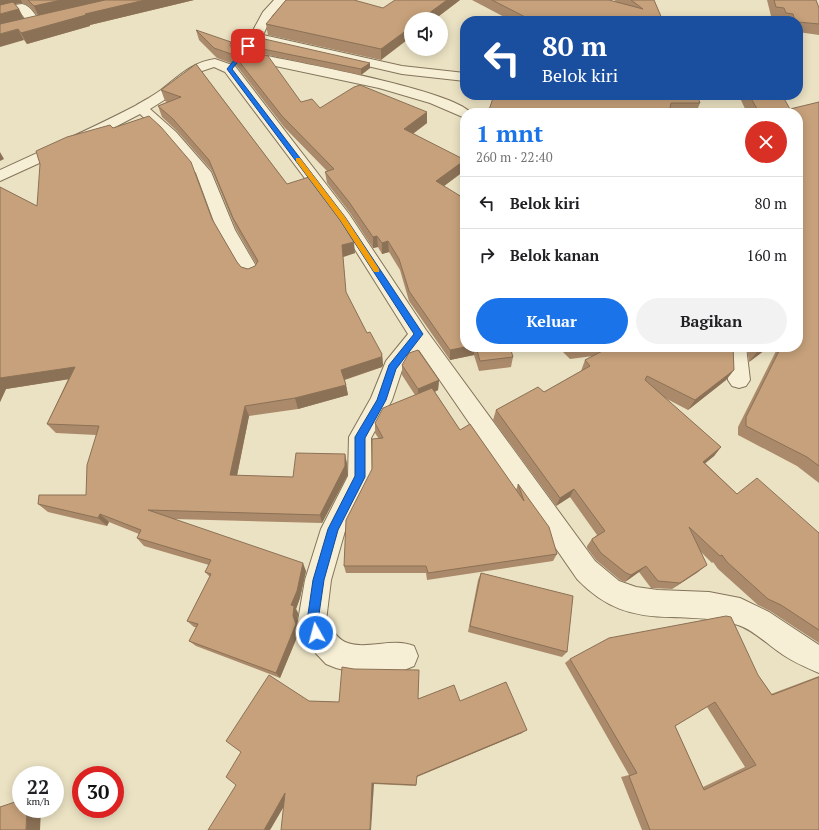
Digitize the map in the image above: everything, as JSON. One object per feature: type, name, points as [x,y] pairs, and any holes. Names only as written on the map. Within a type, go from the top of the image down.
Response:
[{"type":"street","points":[[235,62],[256,37],[267,15],[280,0]]},
{"type":"street","points":[[0,11],[20,4],[35,23]]},
{"type":"street","points":[[256,37],[402,70],[460,76]]},
{"type":"street","points":[[235,62],[343,218],[419,334],[586,570],[598,583],[614,593],[629,599],[661,604],[704,604],[743,612],[795,647],[819,659]]},
{"type":"street","points":[[0,176],[88,136],[141,108],[164,94],[196,68],[206,64],[235,62],[324,71],[424,96],[444,103],[460,111]]},
{"type":"street","points":[[141,108],[171,135],[203,172],[226,230],[252,273]]},
{"type":"street","points":[[404,656],[356,659],[336,654],[316,633],[312,621],[318,580],[333,529],[360,477],[360,437],[381,400],[392,368],[419,334]]},
{"type":"street","points":[[736,352],[739,380]]},
{"type":"building","points":[[28,0],[61,0],[34,6]]},
{"type":"building","points":[[105,0],[145,0],[85,14],[86,15],[21,33],[18,29],[0,34],[0,24]]},
{"type":"building","points":[[286,0],[354,0],[383,8],[395,0],[447,0],[431,12],[404,12],[404,32],[381,49],[266,24]]},
{"type":"building","points":[[492,0],[609,0],[643,9],[631,0],[654,0],[661,16],[523,16]]},
{"type":"building","points":[[774,0],[816,0],[819,8],[819,24],[803,22],[803,16],[794,16],[793,14],[786,13],[784,8],[776,7]]},
{"type":"building","points":[[13,2],[19,9],[0,14],[0,5]]},
{"type":"building","points":[[196,30],[231,42],[230,45],[232,49],[268,56],[301,102],[312,99],[320,108],[354,87],[360,85],[427,112],[404,129],[460,157],[460,164],[436,181],[460,196],[460,348],[450,350],[409,291],[399,259],[388,241],[382,243],[377,236],[373,237],[349,202],[325,172],[334,169],[282,116],[234,55],[214,48]]},
{"type":"building","points":[[260,38],[370,63],[361,69],[253,47]]},
{"type":"building","points":[[196,64],[287,184],[309,177],[334,210],[354,242],[342,245],[346,292],[367,333],[370,332],[382,354],[381,357],[341,370],[346,385],[295,398],[245,406],[230,475],[293,477],[296,453],[345,454],[345,466],[320,515],[148,510],[303,563],[297,591],[291,605],[294,606],[293,616],[296,624],[276,673],[189,641],[198,624],[187,621],[211,574],[205,572],[211,560],[137,538],[141,530],[100,514],[98,518],[38,504],[39,495],[86,495],[87,465],[99,426],[47,424],[75,367],[0,378],[0,187],[37,206],[40,164],[36,151],[67,137],[110,125],[113,128],[149,116],[161,127],[191,162],[212,219],[237,262],[241,267],[248,269],[255,266],[258,261],[233,218],[209,160],[173,119],[158,106],[181,97],[161,90]]},
{"type":"building","points":[[492,100],[699,100],[700,103],[671,103],[670,108],[490,108]]},
{"type":"building","points":[[752,100],[785,100],[789,108],[757,108]]},
{"type":"building","points":[[819,102],[819,466],[807,457],[746,426],[746,417],[778,352],[803,352],[803,108],[794,108]]},
{"type":"building","points":[[418,350],[439,380],[418,389],[402,365],[409,353]]},
{"type":"building","points":[[477,352],[512,352],[513,357],[480,361]]},
{"type":"building","points":[[600,352],[733,352],[734,370],[695,400],[647,376],[645,380],[721,447],[703,462],[737,494],[757,478],[819,533],[819,630],[781,605],[768,599],[727,562],[722,555],[720,556],[689,527],[707,565],[680,583],[658,581],[646,566],[631,575],[626,573],[601,553],[592,539],[605,531],[574,489],[560,498],[496,410],[538,387],[544,392],[590,366],[585,360]]},
{"type":"building","points":[[432,388],[460,430],[470,424],[524,501],[518,484],[549,527],[557,554],[428,573],[426,566],[344,566],[346,520],[372,469],[372,439],[383,438],[375,423],[383,408]]},
{"type":"building","points":[[481,573],[573,596],[567,652],[470,626]]},
{"type":"building","points":[[726,616],[731,617],[758,675],[772,695],[819,677],[819,830],[650,830],[629,776],[637,773],[570,659],[609,638]],"holes":[[[715,702],[756,765],[704,790],[675,726]]]},
{"type":"building","points":[[342,667],[354,669],[419,670],[418,699],[454,685],[460,701],[506,682],[527,730],[417,776],[416,785],[372,783],[370,830],[281,830],[285,793],[264,830],[208,830],[236,785],[226,777],[241,752],[226,741],[269,675],[309,701],[339,702]]},
{"type":"building","points":[[12,803],[12,818],[27,818],[26,830],[0,830],[0,807]]},
{"type":"slow traffic","points":[[298,159],[343,218],[377,270]]},
{"type":"route","points":[[248,46],[230,69],[343,218],[419,334],[392,368],[381,400],[360,437],[360,477],[333,529],[318,580],[312,621],[316,633]]}]
